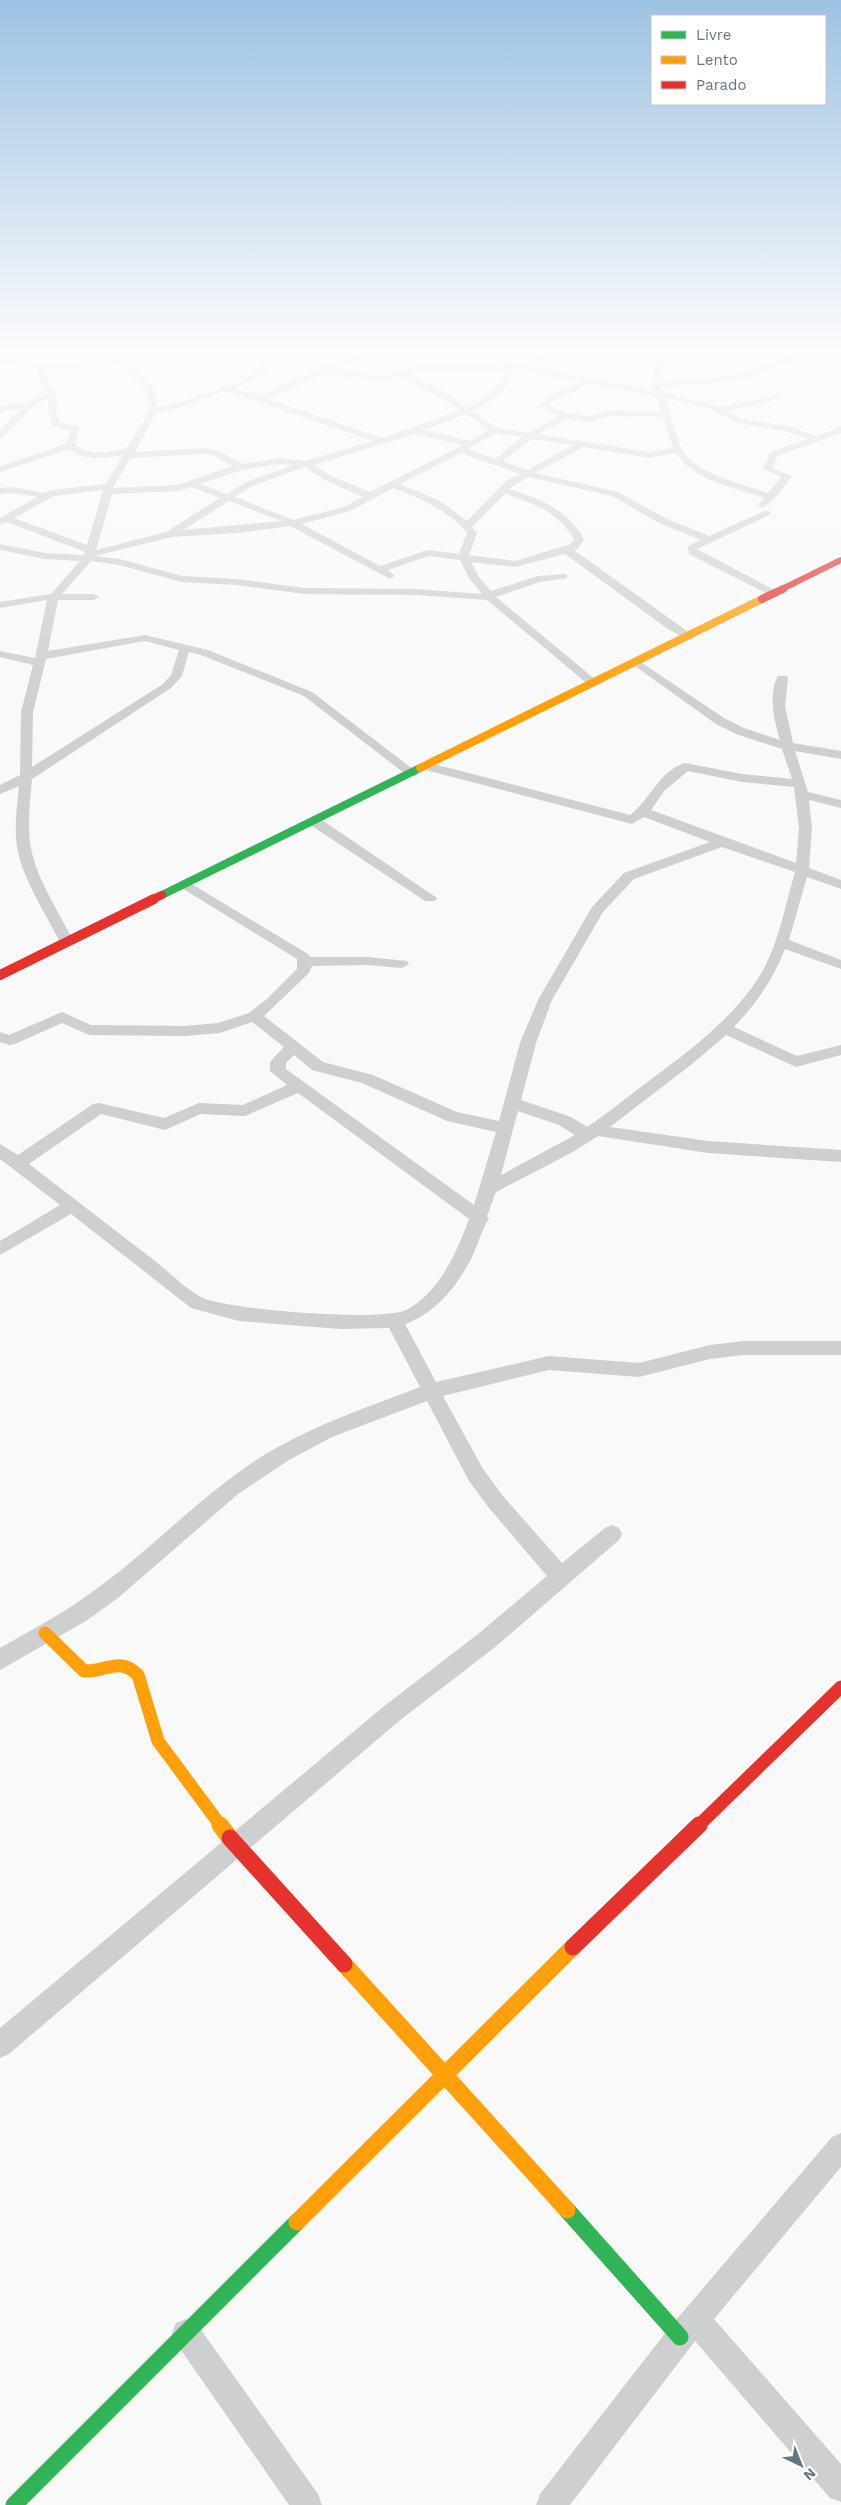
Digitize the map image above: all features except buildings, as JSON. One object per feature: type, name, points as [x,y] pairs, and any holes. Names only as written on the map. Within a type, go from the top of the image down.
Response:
[{"type":"main road","points":[[0,975],[841,560]]},
{"type":"main road","points":[[45,1634],[84,1671],[90,1672],[122,1663],[131,1667],[138,1675],[158,1741],[236,1847],[446,2074],[688,2328]]},
{"type":"main road","points":[[14,2505],[573,1946],[841,1687]]},
{"type":"street","points":[[68,942],[30,868],[24,848],[22,816],[26,777],[26,712],[40,660],[53,598],[89,554],[108,489],[121,468]]},
{"type":"street","points":[[0,491],[14,490],[44,496],[108,489],[171,489],[237,468]]},
{"type":"street","points":[[170,534],[249,484],[295,468]]},
{"type":"street","points":[[312,468],[328,478],[370,496]]},
{"type":"street","points":[[0,548],[45,556],[89,554],[170,534],[216,532],[290,522],[338,512],[358,505],[370,496],[426,468]]},
{"type":"street","points":[[514,468],[526,473],[615,494],[663,521],[708,540]]},
{"type":"street","points":[[467,526],[509,483],[536,468]]},
{"type":"street","points":[[694,468],[704,474],[771,497]]},
{"type":"street","points":[[768,468],[787,476],[759,509],[766,513],[692,548],[693,552],[774,594]]},
{"type":"street","points":[[191,484],[225,498],[265,510],[290,522],[381,569],[399,585],[402,592]]},
{"type":"street","points":[[393,485],[435,502],[467,526],[472,533],[463,556],[474,578],[490,597],[593,683]]},
{"type":"street","points":[[381,569],[428,553],[515,564],[575,546],[579,540],[568,520],[546,505],[503,490]]},
{"type":"street","points":[[3,521],[44,496]]},
{"type":"street","points":[[3,521],[89,554],[182,579],[237,582],[304,591],[402,592],[490,597],[538,579],[563,576]]},
{"type":"street","points":[[566,550],[597,569],[671,627],[688,636]]},
{"type":"street","points":[[0,605],[42,597],[94,597]]},
{"type":"street","points":[[0,654],[40,660],[144,638],[204,652],[308,694],[412,773]]},
{"type":"street","points":[[0,790],[26,777],[167,686],[176,676],[185,648]]},
{"type":"street","points":[[636,662],[720,720],[740,731],[786,746],[841,755]]},
{"type":"street","points":[[489,1188],[591,1132],[687,1060],[724,1028],[747,1004],[767,976],[781,942],[802,870],[806,823],[801,789],[786,746],[778,704],[782,678]]},
{"type":"street","points":[[426,766],[632,820],[643,812],[660,787],[685,767],[694,767],[801,789],[841,804]]},
{"type":"street","points":[[643,812],[841,885]]},
{"type":"street","points":[[314,820],[430,898]]},
{"type":"street","points":[[0,1150],[197,1303],[239,1314],[340,1322],[394,1321],[412,1315],[427,1305],[464,1256],[480,1218],[489,1188],[528,1042],[545,1000],[597,910],[623,880],[629,876],[722,842]]},
{"type":"street","points":[[0,1037],[10,1040],[59,1017],[65,1017],[89,1030],[185,1031],[220,1028],[254,1016],[272,1002],[304,970],[305,962],[296,951],[219,907],[185,884]]},
{"type":"street","points":[[781,942],[841,965]]},
{"type":"street","points":[[305,962],[366,961],[402,964]]},
{"type":"street","points":[[254,1016],[318,1066],[367,1079],[453,1117],[504,1128]]},
{"type":"street","points":[[724,1028],[796,1062],[841,1050]]},
{"type":"street","points":[[293,1047],[278,1062],[278,1071],[297,1087],[480,1218]]},
{"type":"street","points":[[19,1164],[99,1108],[165,1124],[199,1108],[245,1111],[297,1087]]},
{"type":"street","points":[[511,1103],[560,1118],[591,1132],[708,1147],[778,1150],[841,1156]]},
{"type":"street","points":[[0,1250],[72,1206]]},
{"type":"street","points":[[394,1321],[476,1475],[496,1502],[562,1578]]},
{"type":"street","points":[[0,1660],[78,1614],[111,1591],[231,1488],[282,1454],[325,1431],[431,1391],[549,1363],[639,1370],[710,1352],[744,1348],[841,1348]]},
{"type":"street","points":[[0,2045],[391,1714],[562,1578],[612,1534]]},
{"type":"street","points":[[551,2505],[688,2328],[841,2146]]},
{"type":"street","points":[[688,2328],[841,2487]]},
{"type":"street","points":[[186,2333],[307,2505]]},
{"type":"traffic: fast","points":[[162,895],[420,768]]},
{"type":"traffic: fast","points":[[567,2210],[680,2337]]},
{"type":"traffic: fast","points":[[14,2505],[297,2222]]},
{"type":"traffic: slow","points":[[420,768],[762,599]]},
{"type":"traffic: slow","points":[[45,1633],[84,1671],[124,1665],[131,1668],[138,1675],[158,1741],[230,1838]]},
{"type":"traffic: slow","points":[[297,2222],[573,1947]]},
{"type":"traffic: slow","points":[[344,1964],[567,2210]]},
{"type":"traffic: jam","points":[[762,599],[841,560]]},
{"type":"traffic: jam","points":[[0,975],[162,895]]},
{"type":"traffic: jam","points":[[573,1947],[841,1687]]},
{"type":"traffic: jam","points":[[230,1838],[344,1964]]}]
